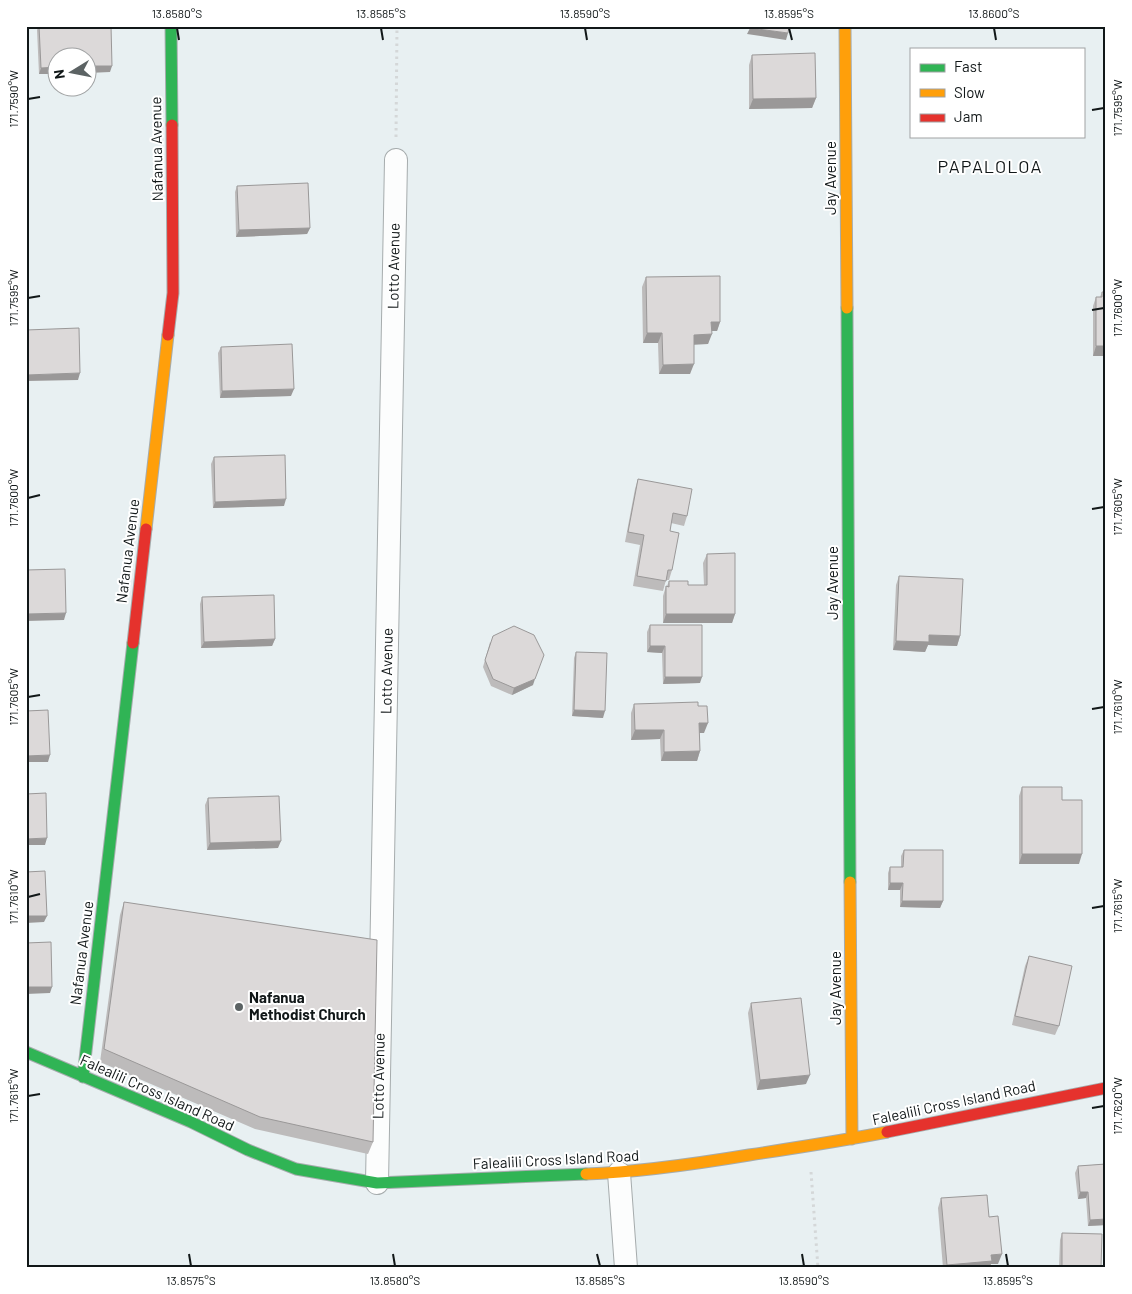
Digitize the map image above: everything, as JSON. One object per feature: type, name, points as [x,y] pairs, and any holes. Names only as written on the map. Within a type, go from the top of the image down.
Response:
[{"type":"street","name":"Nafanua Avenue","points":[[83,1077],[173,293],[171,26]]},
{"type":"street","name":"Jay Avenue","points":[[845,26],[852,1140]]},
{"type":"street","name":"Lotto Avenue","points":[[377,1183],[396,160]]},
{"type":"street","name":"Falealili Cross Island Road","points":[[26,1052],[191,1122],[248,1150],[296,1169],[377,1183],[619,1173],[852,1140],[1106,1088]]},
{"type":"street","points":[[619,1173],[626,1268]]},
{"type":"path","points":[[396,160],[398,26]]},
{"type":"path","points":[[809,1147],[818,1268]]},
{"type":"building","points":[[39,26],[111,26],[112,66],[98,66],[98,48],[48,48],[48,68],[41,68]]},
{"type":"building","points":[[750,26],[789,26],[788,33],[750,28]]},
{"type":"building","points":[[815,53],[816,98],[753,99],[752,55]]},
{"type":"building","points":[[308,183],[310,228],[239,230],[237,186]]},
{"type":"building","points":[[720,276],[720,322],[711,322],[712,334],[694,335],[694,364],[663,365],[662,333],[647,333],[646,277]]},
{"type":"building","points":[[1102,292],[1106,292],[1106,346],[1096,346],[1096,297],[1102,297]]},
{"type":"building","points":[[79,328],[80,373],[26,375],[26,330]]},
{"type":"building","points":[[292,344],[294,389],[222,391],[221,347]]},
{"type":"building","points":[[285,455],[286,499],[215,502],[214,457]]},
{"type":"building","points":[[638,479],[692,489],[687,516],[673,513],[670,531],[679,533],[672,570],[668,570],[666,581],[637,576],[644,535],[628,532]]},
{"type":"building","points":[[735,553],[735,614],[666,614],[666,586],[669,587],[669,581],[688,581],[688,585],[707,585],[707,554]]},
{"type":"building","points":[[65,569],[66,613],[26,614],[26,570]]},
{"type":"building","points":[[899,576],[963,579],[960,636],[929,635],[929,642],[896,641]]},
{"type":"building","points":[[274,595],[275,639],[204,642],[202,597]]},
{"type":"building","points":[[650,625],[702,625],[702,677],[665,677],[665,646],[650,646]]},
{"type":"building","points":[[514,626],[534,635],[544,655],[535,679],[514,688],[493,679],[485,660],[493,636]]},
{"type":"building","points":[[576,652],[607,653],[605,711],[574,710]]},
{"type":"building","points":[[698,702],[698,706],[707,706],[708,723],[699,723],[700,751],[664,752],[664,730],[635,730],[634,704]]},
{"type":"building","points":[[48,710],[50,755],[26,756],[26,711]]},
{"type":"building","points":[[1022,787],[1062,787],[1062,800],[1082,800],[1082,854],[1022,854]]},
{"type":"building","points":[[46,793],[47,838],[26,839],[26,794]]},
{"type":"building","points":[[279,796],[281,841],[210,843],[208,798]]},
{"type":"building","points":[[904,850],[943,850],[943,901],[902,901],[903,883],[890,883],[890,867],[903,867]]},
{"type":"building","points":[[45,871],[47,916],[26,916],[26,872]]},
{"type":"building","name":"Nafanua Methodist Church","points":[[124,902],[377,940],[373,1142],[260,1117],[104,1049]]},
{"type":"building","points":[[51,942],[52,987],[26,987],[26,943]]},
{"type":"building","points":[[1029,956],[1072,966],[1059,1026],[1015,1016]]},
{"type":"building","points":[[801,998],[810,1075],[760,1080],[751,1003]]},
{"type":"building","points":[[1106,1164],[1106,1219],[1090,1220],[1088,1192],[1080,1192],[1078,1166]]},
{"type":"building","points":[[987,1195],[989,1217],[998,1216],[1002,1254],[991,1255],[992,1261],[947,1265],[941,1198]]},
{"type":"building","points":[[1062,1233],[1102,1234],[1101,1268],[1062,1268]]},
{"type":"traffic: fast","points":[[171,26],[172,125]]},
{"type":"traffic: fast","points":[[847,308],[850,882]]},
{"type":"traffic: fast","points":[[83,1077],[133,643]]},
{"type":"traffic: fast","points":[[26,1052],[191,1122],[248,1150],[296,1169],[377,1183],[586,1174]]},
{"type":"traffic: slow","points":[[845,26],[847,308]]},
{"type":"traffic: slow","points":[[146,529],[168,335]]},
{"type":"traffic: slow","points":[[850,882],[852,1139]]},
{"type":"traffic: slow","points":[[586,1174],[688,1164],[887,1132]]},
{"type":"traffic: jam","points":[[168,335],[173,293],[172,125]]},
{"type":"traffic: jam","points":[[133,643],[146,529]]},
{"type":"traffic: jam","points":[[887,1132],[1106,1088]]},
{"type":"place","name":"Nafanua Methodist Church","points":[[239,1007]]},
{"type":"district","name":"PAPALOLOA","points":[[990,167]]}]
